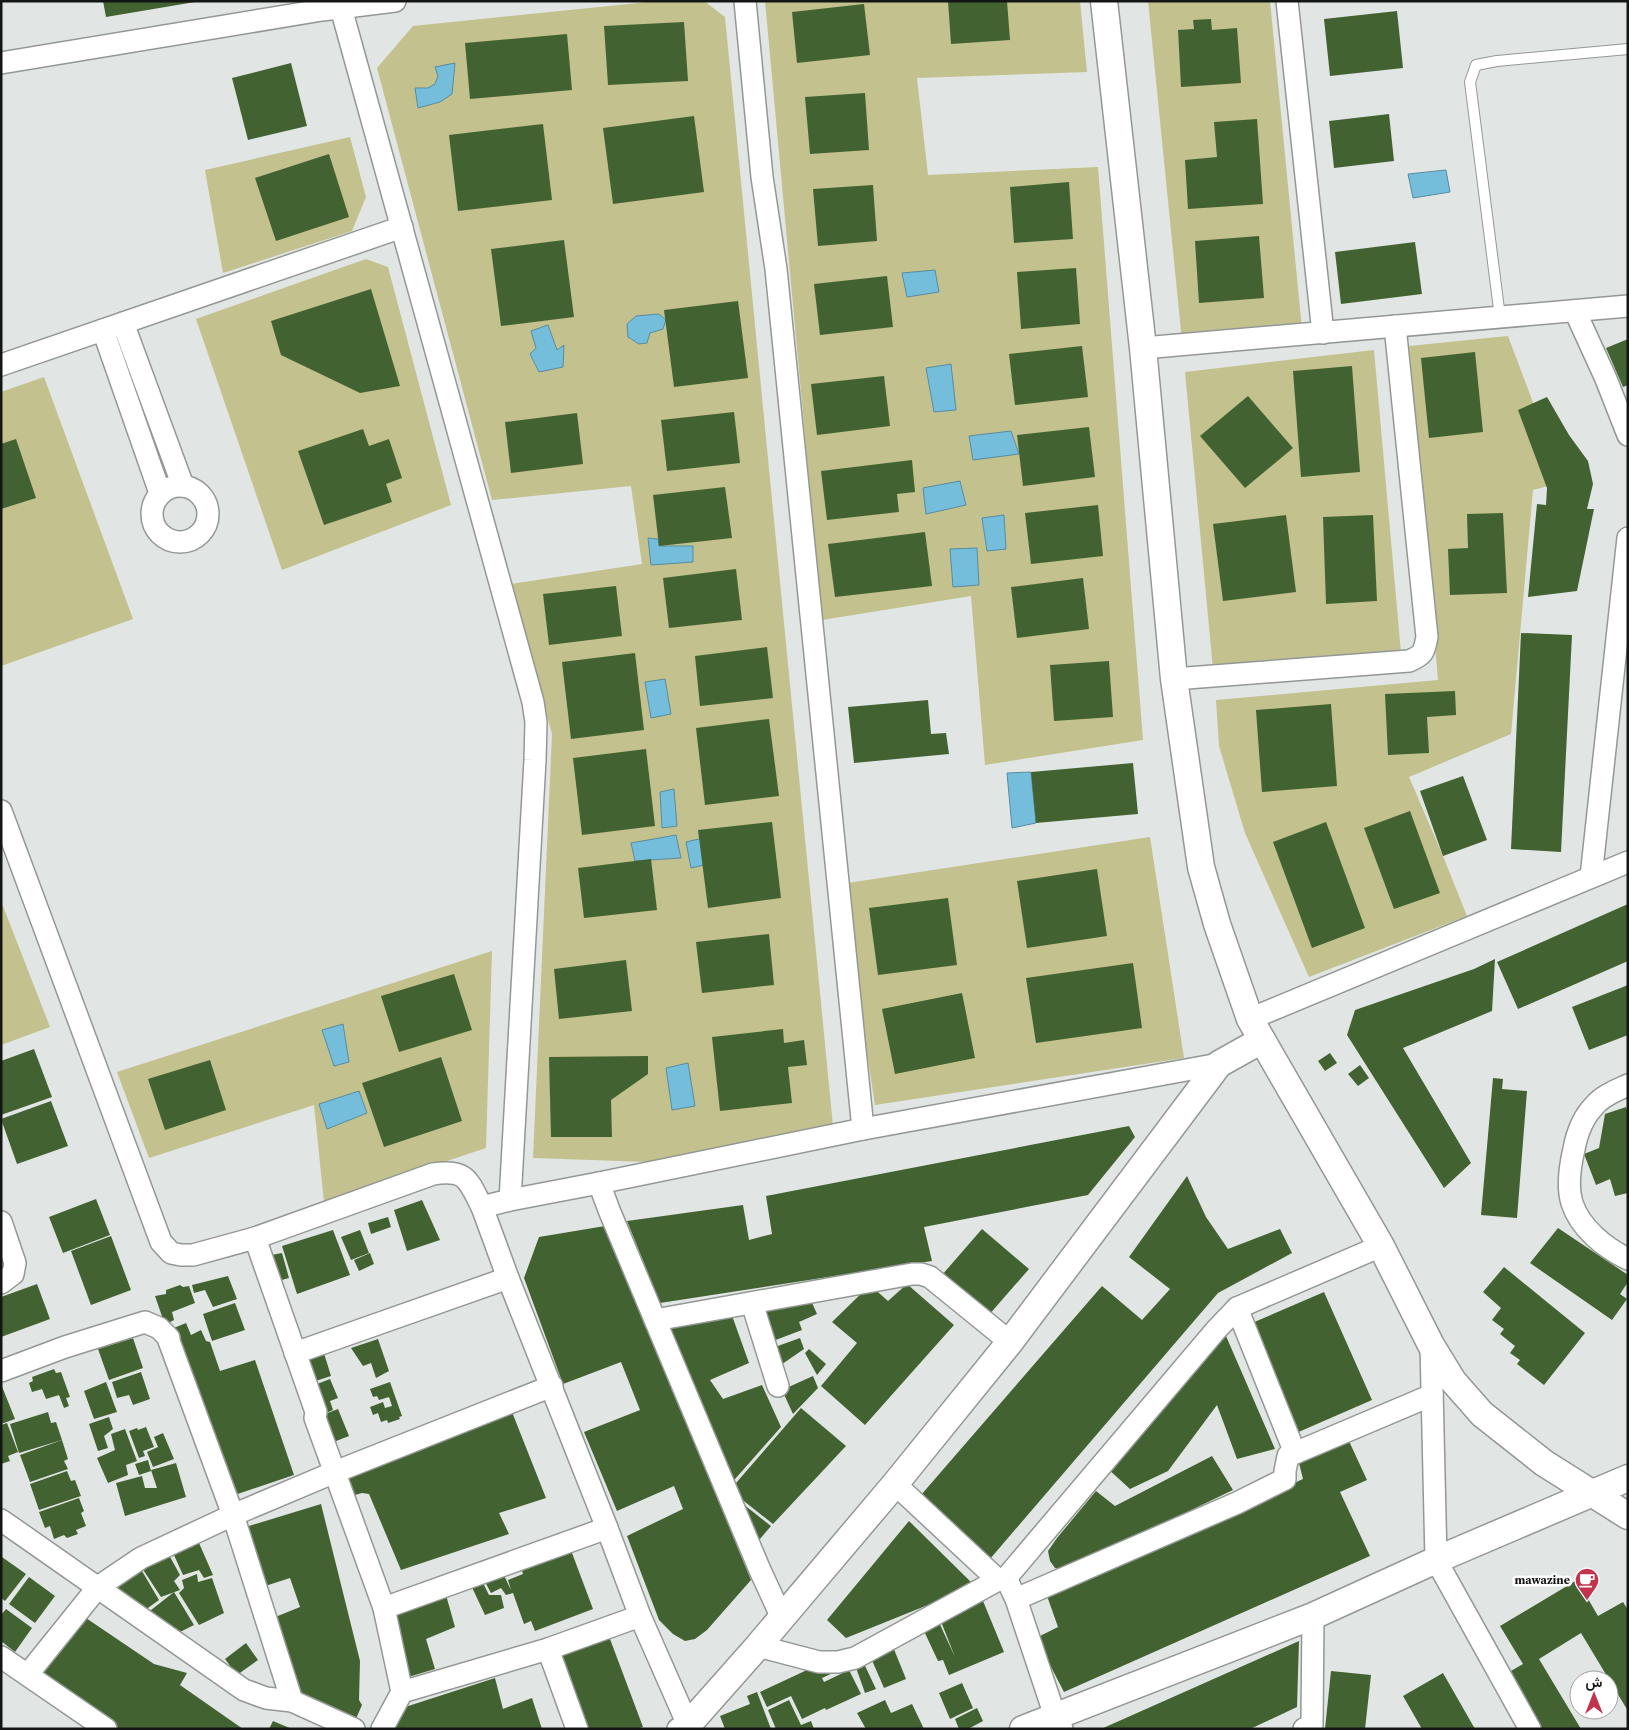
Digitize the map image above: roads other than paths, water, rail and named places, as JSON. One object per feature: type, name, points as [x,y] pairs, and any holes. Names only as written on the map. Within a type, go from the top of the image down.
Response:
[{"type":"street","points":[[1,63],[328,6],[395,1]]},
{"type":"street","points":[[745,1],[762,177],[776,269],[863,1129]]},
{"type":"street","points":[[1104,1],[1143,348],[1174,679],[1201,867],[1209,899],[1256,1029],[1381,1246],[1431,1345],[1453,1381],[1482,1414],[1544,1464],[1628,1516]]},
{"type":"street","points":[[1287,1],[1323,333]]},
{"type":"street","points":[[328,6],[402,227],[533,702],[536,722],[535,760],[510,1200]]},
{"type":"street","points":[[1,365],[402,227]]},
{"type":"street","points":[[1143,348],[1628,306]]},
{"type":"street","points":[[1575,311],[1606,379],[1628,436]]},
{"type":"street","points":[[1174,679],[1409,661],[1421,656],[1425,649],[1427,637],[1394,326]]},
{"type":"street","points":[[113,327],[183,486]]},
{"type":"street","points":[[113,327],[160,493]]},
{"type":"street","points":[[183,486],[192,488],[200,494],[206,502],[209,511],[208,520],[198,536],[180,543],[170,541],[155,529],[152,520],[152,510],[160,493],[171,487],[183,486]]},
{"type":"street","points":[[1591,877],[1621,663],[1628,538]]},
{"type":"street","points":[[1,811],[161,1242],[171,1253],[193,1255],[255,1238],[433,1174],[446,1172],[458,1174],[466,1179],[482,1207],[508,1278],[685,1727],[758,1646],[895,1484],[1010,1342],[1219,1064],[1256,1029],[1628,862]]},
{"type":"street","points":[[482,1207],[863,1129],[1219,1064]]},
{"type":"street","points":[[1628,1085],[1596,1103],[1584,1118],[1576,1136],[1570,1182],[1572,1202],[1579,1217],[1591,1232],[1618,1255],[1628,1259]]},
{"type":"street","points":[[599,1183],[608,1210],[782,1618]]},
{"type":"street","points":[[1,1222],[15,1263],[13,1274],[1,1283]]},
{"type":"street","points":[[255,1238],[316,1412],[315,1418],[384,1608],[402,1692],[382,1729]]},
{"type":"street","points":[[758,1646],[819,1662],[838,1662],[855,1658],[1002,1579],[1237,1308],[1381,1246]]},
{"type":"street","points":[[655,1320],[912,1274],[921,1274],[930,1277],[1010,1342]]},
{"type":"street","points":[[295,1352],[508,1278]]},
{"type":"street","points":[[752,1303],[778,1386]]},
{"type":"street","points":[[1237,1308],[1294,1453]]},
{"type":"street","points":[[1,1371],[65,1347],[145,1322],[160,1328],[169,1338],[233,1515],[292,1701]]},
{"type":"street","points":[[1431,1345],[1436,1560],[1530,1729]]},
{"type":"street","points":[[28,1674],[98,1587],[141,1558],[233,1515],[335,1472],[552,1386]]},
{"type":"street","points":[[1016,1599],[1237,1503],[1285,1478],[1288,1456],[1432,1395]]},
{"type":"street","points":[[1022,1729],[1058,1722],[1312,1616],[1436,1560],[1628,1478]]},
{"type":"street","points":[[895,1484],[1002,1579],[1016,1599],[1058,1722]]},
{"type":"street","points":[[1,1520],[244,1690],[266,1698],[292,1701],[354,1729]]},
{"type":"street","points":[[384,1608],[607,1528]]},
{"type":"street","points":[[402,1692],[548,1649],[640,1616]]},
{"type":"street","points":[[1309,1728],[1312,1616]]},
{"type":"street","points":[[548,1649],[577,1729]]},
{"type":"street","points":[[1,1657],[106,1729]]},
{"type":"lane","points":[[1500,317],[1470,82],[1476,65],[1496,61],[1628,49]]},
{"type":"water","points":[[455,63],[452,94],[440,102],[418,108],[415,88],[428,88],[435,84],[438,76],[435,67]]},
{"type":"water","points":[[1446,170],[1450,192],[1413,198],[1408,174]]},
{"type":"water","points":[[935,270],[939,292],[907,297],[902,273]]},
{"type":"water","points":[[659,314],[666,320],[663,329],[650,333],[647,343],[639,344],[628,337],[627,324],[636,316]]},
{"type":"water","points":[[548,325],[557,350],[564,345],[563,367],[539,372],[530,354],[536,348],[531,331]]},
{"type":"water","points":[[951,364],[956,410],[934,412],[926,368]]},
{"type":"water","points":[[1011,431],[1019,454],[973,460],[969,436]]},
{"type":"water","points":[[960,481],[966,505],[926,514],[923,488]]},
{"type":"water","points":[[1004,515],[1006,549],[987,551],[982,518]]},
{"type":"water","points":[[648,538],[658,539],[659,546],[693,546],[693,562],[651,565]]},
{"type":"water","points":[[977,548],[979,585],[953,587],[950,549]]},
{"type":"water","points":[[665,679],[671,714],[651,718],[645,682]]},
{"type":"water","points":[[1031,772],[1036,823],[1012,828],[1007,773]]},
{"type":"water","points":[[674,789],[677,826],[662,828],[660,792]]},
{"type":"water","points":[[676,835],[681,858],[635,861],[631,843]]},
{"type":"water","points":[[716,835],[723,861],[691,868],[686,842]]},
{"type":"water","points":[[343,1024],[349,1062],[334,1066],[322,1030]]},
{"type":"water","points":[[688,1063],[695,1106],[672,1110],[666,1068]]},
{"type":"water","points":[[359,1091],[367,1113],[327,1129],[319,1104]]},
{"type":"place","name":"mawazine","points":[[1587,1601]]}]
